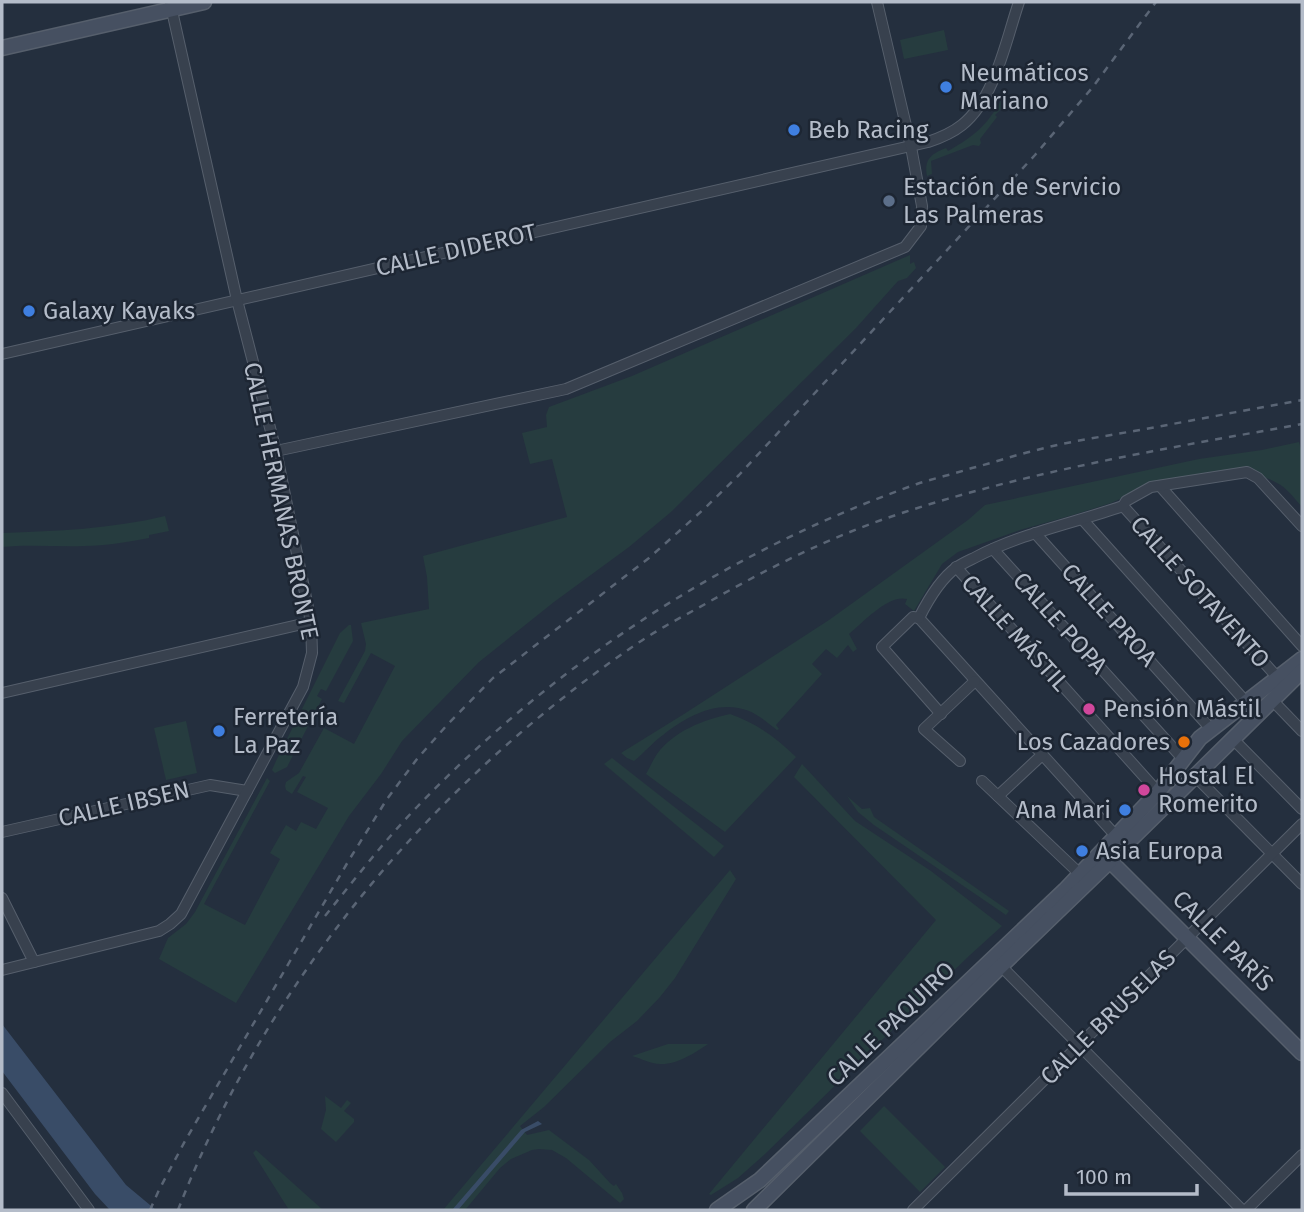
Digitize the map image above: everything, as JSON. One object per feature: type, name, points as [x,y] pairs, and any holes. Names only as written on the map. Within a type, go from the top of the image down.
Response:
[{"type":"main road","points":[[2,48],[171,6],[204,2]]},
{"type":"main road","name":"CALLE PAQUIRO","points":[[717,1210],[760,1180],[1086,869],[1158,793],[1200,738],[1302,659]]},
{"type":"main road","name":"CALLE PAQUIRO","points":[[754,1210],[1302,671]]},
{"type":"main road","points":[[1242,705],[1252,713],[1251,722]]},
{"type":"main road","points":[[1213,728],[1211,738],[1216,745],[1229,742]]},
{"type":"main road","points":[[1086,869],[1110,861],[1115,838]]},
{"type":"main road","name":"CALLE PARÍS","points":[[1110,861],[1302,1053]]},
{"type":"street","points":[[276,452],[566,389],[905,247],[920,226],[922,206],[877,2]]},
{"type":"street","name":"CALLE DIDEROT","points":[[2,354],[911,147],[946,135],[978,110],[989,92],[1019,2]]},
{"type":"street","name":"CALLE HERMANAS BRONTE","points":[[2,970],[159,931],[181,914],[303,687],[312,653],[311,622],[276,452],[237,300],[171,6]]},
{"type":"street","points":[[919,618],[929,599],[956,567],[993,548],[1123,506],[1126,501],[1151,487],[1247,472],[1258,478],[1302,526]]},
{"type":"street","points":[[1160,486],[1302,646]]},
{"type":"street","name":"CALLE SOTAVENTO","points":[[1123,506],[1278,678]]},
{"type":"street","points":[[1083,520],[1242,705]]},
{"type":"street","name":"CALLE PROA","points":[[1035,533],[1213,728]]},
{"type":"street","name":"CALLE POPA","points":[[993,548],[1184,760]]},
{"type":"street","name":"CALLE MÁSTIL","points":[[956,567],[1158,793]]},
{"type":"street","points":[[941,714],[882,647],[913,617],[919,618],[1115,838]]},
{"type":"street","points":[[2,693],[311,622]]},
{"type":"street","points":[[960,761],[924,729],[975,681]]},
{"type":"street","points":[[1273,701],[1302,731]]},
{"type":"street","points":[[1229,742],[1302,809]]},
{"type":"street","points":[[998,796],[1042,755]]},
{"type":"street","points":[[1196,776],[1302,884]]},
{"type":"street","points":[[982,781],[1086,869]]},
{"type":"street","name":"CALLE IBSEN","points":[[2,832],[210,785],[247,791]]},
{"type":"street","name":"CALLE BRUSELAS","points":[[913,1210],[1302,824]]},
{"type":"street","points":[[2,898],[34,962]]},
{"type":"street","points":[[1001,966],[1244,1210],[1302,1154]]},
{"type":"street","points":[[2,1093],[89,1210]]},
{"type":"green space","points":[[944,30],[948,50],[904,59],[900,40]]},
{"type":"green space","points":[[1005,93],[1001,109],[980,139],[979,146],[973,145],[931,161],[932,174],[927,176],[930,158],[946,148],[948,151],[975,133],[994,112]]},
{"type":"green space","points":[[910,255],[910,264],[914,262],[916,268],[907,278],[898,281],[856,328],[671,512],[479,662],[402,741],[349,816],[236,1003],[159,959],[168,938],[186,924],[195,912],[267,778],[270,781],[204,904],[245,925],[280,859],[270,853],[286,825],[296,831],[301,822],[316,829],[328,808],[297,792],[306,777],[303,776],[292,794],[286,790],[286,782],[299,773],[324,728],[354,744],[395,666],[371,653],[344,703],[338,701],[365,651],[361,623],[429,609],[423,556],[567,517],[552,459],[530,464],[522,433],[547,427],[546,415],[549,407],[632,376]]},
{"type":"green space","points":[[1299,442],[1302,453],[1302,507],[1284,488],[1251,469],[1152,485],[1111,503],[958,552],[942,564],[914,611],[905,604],[907,599],[892,601],[876,610],[849,634],[857,649],[853,652],[848,645],[837,658],[826,649],[812,664],[822,674],[776,725],[779,729],[749,711],[714,708],[682,722],[634,761],[621,753],[829,620],[985,505],[1199,459]]},
{"type":"green space","points":[[165,516],[169,531],[149,535],[149,538],[92,546],[2,547],[2,533],[104,527]]},
{"type":"green space","points":[[349,625],[353,641],[326,691],[321,689],[317,696],[322,699],[287,767],[275,773],[272,770],[276,761],[340,633]]},
{"type":"green space","points":[[730,714],[766,732],[796,757],[725,832],[646,774],[657,754],[680,733],[700,723]]},
{"type":"green space","points":[[186,721],[197,773],[166,780],[154,728]]},
{"type":"green space","points":[[612,758],[724,846],[714,857],[604,764]]},
{"type":"green space","points":[[802,764],[855,821],[931,871],[1002,926],[765,1154],[738,1178],[711,1195],[709,1194],[936,920],[794,777]]},
{"type":"green space","points":[[847,796],[862,809],[870,808],[874,817],[1009,911],[1006,915],[874,825],[858,812]]},
{"type":"green space","points":[[730,870],[736,879],[675,978],[660,997],[544,1107],[520,1126],[527,1135],[549,1130],[589,1160],[610,1183],[614,1186],[616,1184],[624,1199],[620,1203],[566,1158],[552,1150],[539,1149],[511,1159],[500,1168],[465,1210],[443,1210]]},
{"type":"green space","points":[[668,1044],[708,1044],[685,1058],[666,1064],[632,1056]]},
{"type":"green space","points":[[325,1096],[341,1108],[347,1100],[351,1103],[344,1111],[354,1122],[336,1142],[321,1129],[326,1110]]},
{"type":"green space","points":[[884,1106],[945,1167],[920,1192],[860,1131]]},
{"type":"green space","points":[[256,1150],[323,1210],[289,1210],[253,1153]]},
{"type":"water","points":[[2,1024],[126,1185],[156,1210],[110,1210],[95,1194],[2,1071]]},
{"type":"water","points":[[538,1121],[542,1124],[525,1132],[458,1210],[452,1210],[521,1130]]},
{"type":"railway","points":[[150,1210],[185,1141],[349,860],[387,799],[417,759],[493,678],[649,558],[739,475],[1035,155],[1092,88],[1156,2]]},
{"type":"railway","points":[[325,916],[417,807],[470,754],[527,705],[648,616],[779,542],[847,511],[917,484],[1017,455],[1070,442],[1302,400]]},
{"type":"railway","points":[[178,1210],[215,1125],[259,1044],[309,966],[365,892],[426,823],[492,758],[563,698],[638,643],[779,564],[854,530],[905,512],[1052,472],[1302,424]]},
{"type":"place","name":"Neumáticos Mariano","points":[[946,87]]},
{"type":"place","name":"Beb Racing","points":[[794,130]]},
{"type":"place","name":"Estación de Servicio Las Palmeras","points":[[889,201]]},
{"type":"place","name":"Galaxy Kayaks","points":[[29,311]]},
{"type":"place","name":"Pensión Mástil","points":[[1089,709]]},
{"type":"place","name":"Ferretería La Paz","points":[[219,731]]},
{"type":"place","name":"Los Cazadores","points":[[1184,742]]},
{"type":"place","name":"Hostal El Romerito","points":[[1144,790]]},
{"type":"place","name":"Ana Mari","points":[[1125,810]]},
{"type":"place","name":"Asia Europa","points":[[1082,851]]}]
